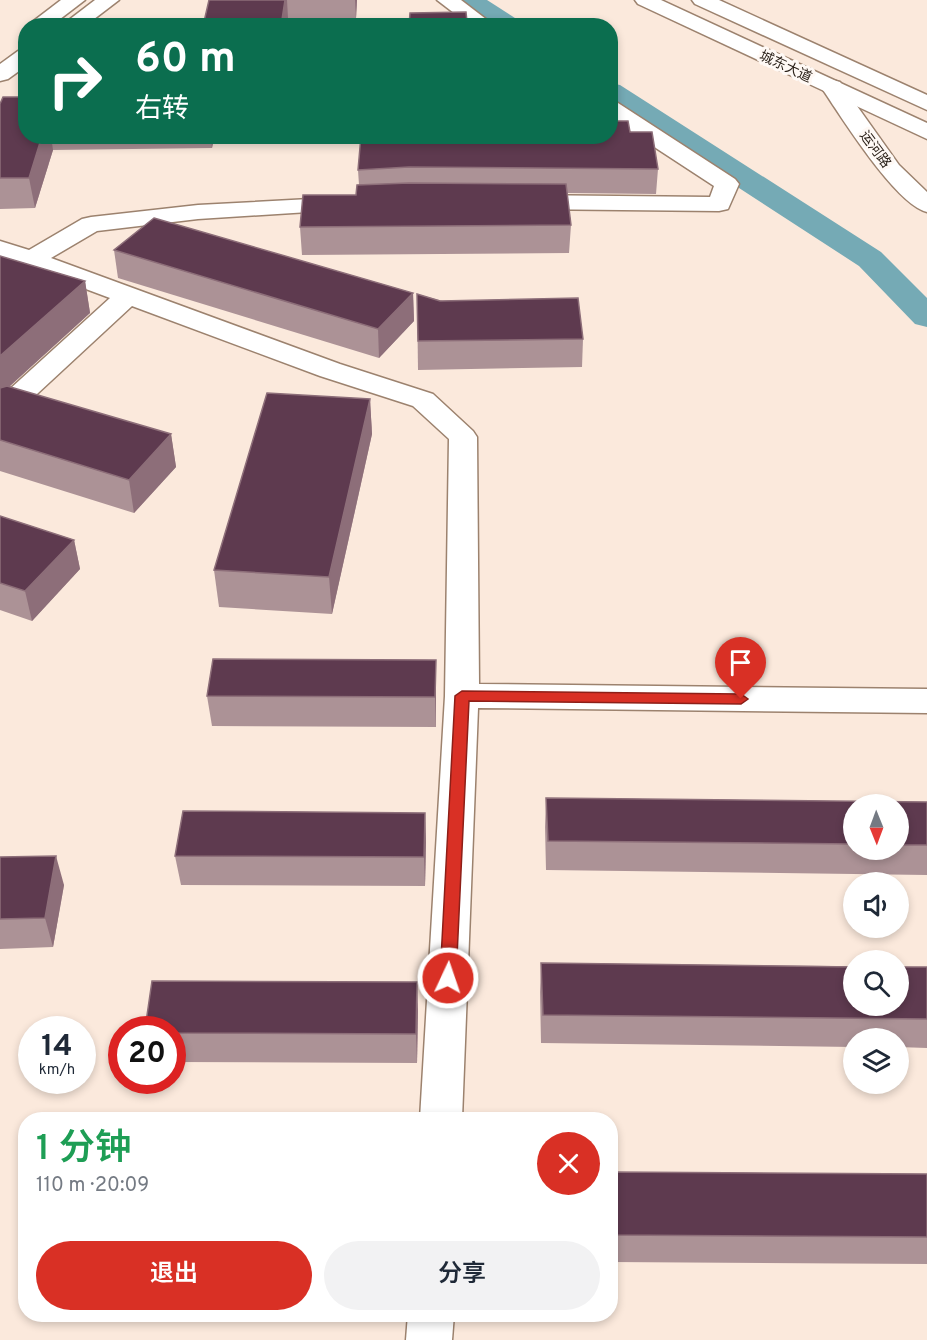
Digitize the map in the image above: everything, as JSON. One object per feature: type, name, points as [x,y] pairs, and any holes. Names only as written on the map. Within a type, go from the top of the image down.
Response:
[{"type":"street","points":[[49,18],[75,0]]},
{"type":"street","points":[[83,18],[109,0]]},
{"type":"street","points":[[447,0],[473,18]]},
{"type":"street","name":"城东大道","points":[[645,0],[927,132]]},
{"type":"street","name":"城东大道","points":[[702,0],[927,103]]},
{"type":"street","points":[[0,50],[18,38]]},
{"type":"street","points":[[0,74],[18,62]]},
{"type":"street","name":"运河路","points":[[832,87],[891,170],[927,205]]},
{"type":"street","points":[[505,202],[718,204],[727,184],[618,113]]},
{"type":"street","points":[[31,260],[91,224],[198,212],[374,203]]},
{"type":"street","points":[[0,248],[330,370],[423,400],[463,437],[462,696],[441,1112]]},
{"type":"street","points":[[0,413],[128,296]]},
{"type":"street","points":[[462,696],[927,701]]},
{"type":"street","points":[[429,1340],[430,1322]]},
{"type":"building","points":[[209,0],[285,0],[282,18],[205,18]]},
{"type":"building","points":[[466,12],[467,18],[410,18],[410,13]]},
{"type":"building","points":[[3,97],[18,97],[18,144],[40,144],[29,178],[0,178],[0,104]]},
{"type":"building","points":[[618,121],[628,121],[630,132],[652,132],[658,169],[409,167],[358,170],[360,144],[618,144]]},
{"type":"building","points":[[566,184],[571,225],[300,227],[303,195],[356,195],[357,185]]},
{"type":"building","points":[[154,218],[413,293],[378,329],[114,250]]},
{"type":"building","points":[[0,256],[85,281],[0,356]]},
{"type":"building","points":[[417,294],[440,301],[578,298],[583,339],[418,341]]},
{"type":"building","points":[[7,386],[171,434],[129,480],[0,440],[0,388]]},
{"type":"building","points":[[267,393],[370,399],[329,577],[214,570]]},
{"type":"building","points":[[0,516],[74,540],[25,591],[0,583]]},
{"type":"building","points":[[213,659],[436,660],[435,697],[207,696]]},
{"type":"building","points":[[546,798],[843,801],[843,844],[548,841]]},
{"type":"building","points":[[909,802],[927,802],[927,845],[909,845]]},
{"type":"building","points":[[183,811],[425,813],[424,857],[175,856]]},
{"type":"building","points":[[56,856],[45,918],[0,919],[0,857]]},
{"type":"building","points":[[541,963],[843,967],[843,1016],[909,1016],[909,967],[927,967],[927,1019],[543,1015]]},
{"type":"building","points":[[152,981],[417,982],[416,1034],[186,1033],[186,1016],[147,1016]]},
{"type":"building","points":[[618,1172],[927,1174],[927,1237],[618,1235]]},
{"type":"waterway","points":[[470,0],[497,18]]},
{"type":"waterway","points":[[618,96],[870,259],[927,317]]},
{"type":"route","points":[[448,978],[462,696],[741,699]]}]
